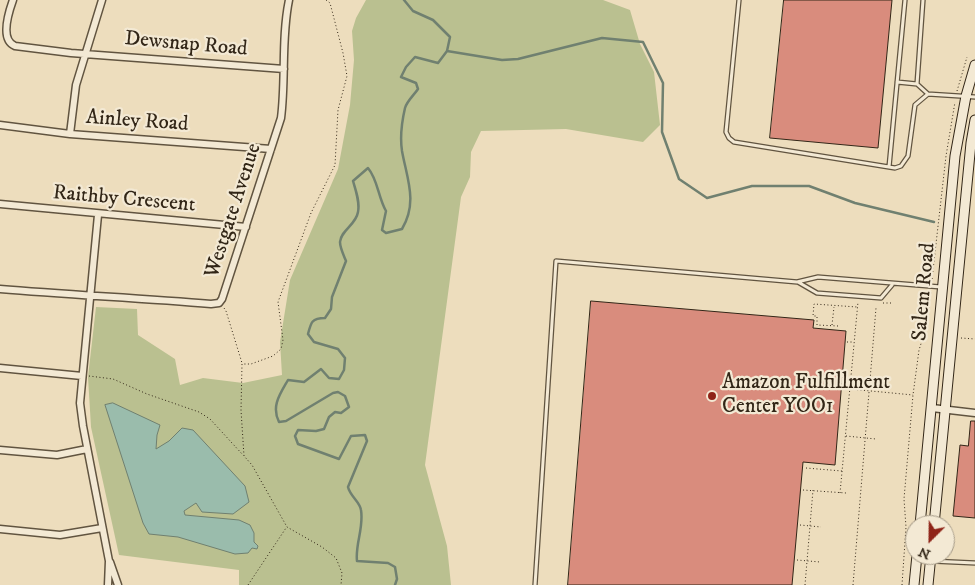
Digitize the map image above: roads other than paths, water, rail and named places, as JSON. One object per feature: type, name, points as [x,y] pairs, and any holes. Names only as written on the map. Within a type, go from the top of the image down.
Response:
[{"type":"main road","name":"Salem Road","points":[[921,515],[955,156],[971,97],[975,64]]},
{"type":"main road","name":"Salem Road","points":[[935,515],[971,143],[975,120]]},
{"type":"main road","points":[[914,585],[916,565]]},
{"type":"main road","points":[[928,585],[930,565]]},
{"type":"street","name":"Dewsnap Road","points":[[12,0],[4,32],[5,40],[10,44],[86,54],[284,69]]},
{"type":"street","points":[[70,134],[76,85],[102,0]]},
{"type":"street","name":"Westgate Avenue","points":[[0,288],[211,304],[219,303],[222,299],[281,118],[285,28],[290,0]]},
{"type":"street","name":"Ainley Road","points":[[0,125],[70,134],[271,149]]},
{"type":"street","name":"Raithby Crescent","points":[[0,204],[246,227]]},
{"type":"street","points":[[98,214],[80,415],[109,561],[108,585]]},
{"type":"street","points":[[0,368],[82,376]]},
{"type":"street","points":[[932,408],[975,413]]},
{"type":"street","points":[[0,450],[57,455],[87,450]]},
{"type":"street","points":[[0,529],[60,535],[102,528]]},
{"type":"street","points":[[109,561],[114,569],[118,585]]},
{"type":"lane","points":[[739,0],[726,132],[734,142],[889,167],[901,166],[908,156],[915,105],[928,94]]},
{"type":"lane","points":[[889,167],[904,0]]},
{"type":"lane","points":[[917,84],[923,0]]},
{"type":"lane","points":[[897,82],[917,84],[928,94],[971,97]]},
{"type":"lane","points":[[535,585],[556,261],[797,282],[818,277],[943,287]]},
{"type":"lane","points":[[797,282],[817,292],[881,298],[893,284]]},
{"type":"lane","points":[[955,561],[975,563]]},
{"type":"waterway","points":[[395,585],[397,579],[395,567],[388,563],[357,561],[362,517],[359,504],[348,487],[367,441],[365,435],[351,436],[339,459],[298,444],[295,436],[298,430],[316,431],[324,429],[329,417],[335,412],[341,413],[349,407],[345,396],[338,392],[333,393],[286,421],[279,422],[276,405],[288,380],[304,382],[321,369],[329,378],[339,379],[344,370],[345,358],[338,349],[314,342],[308,334],[313,322],[317,319],[325,318],[331,309],[332,297],[346,261],[340,242],[357,217],[357,196],[353,181],[368,168],[376,183],[386,211],[382,230],[386,233],[402,229],[407,219],[410,190],[401,141],[406,105],[418,89],[416,83],[401,77],[406,67],[415,57],[438,63],[447,51],[450,37],[433,20],[413,11],[404,0]]},
{"type":"waterway","points":[[447,51],[502,60],[518,59],[602,38],[643,42],[663,83],[662,132],[679,179],[707,198],[752,186],[809,186],[855,203],[934,222]]},
{"type":"place","name":"Amazon Fulfillment Center YOO1","points":[[712,396]]}]
